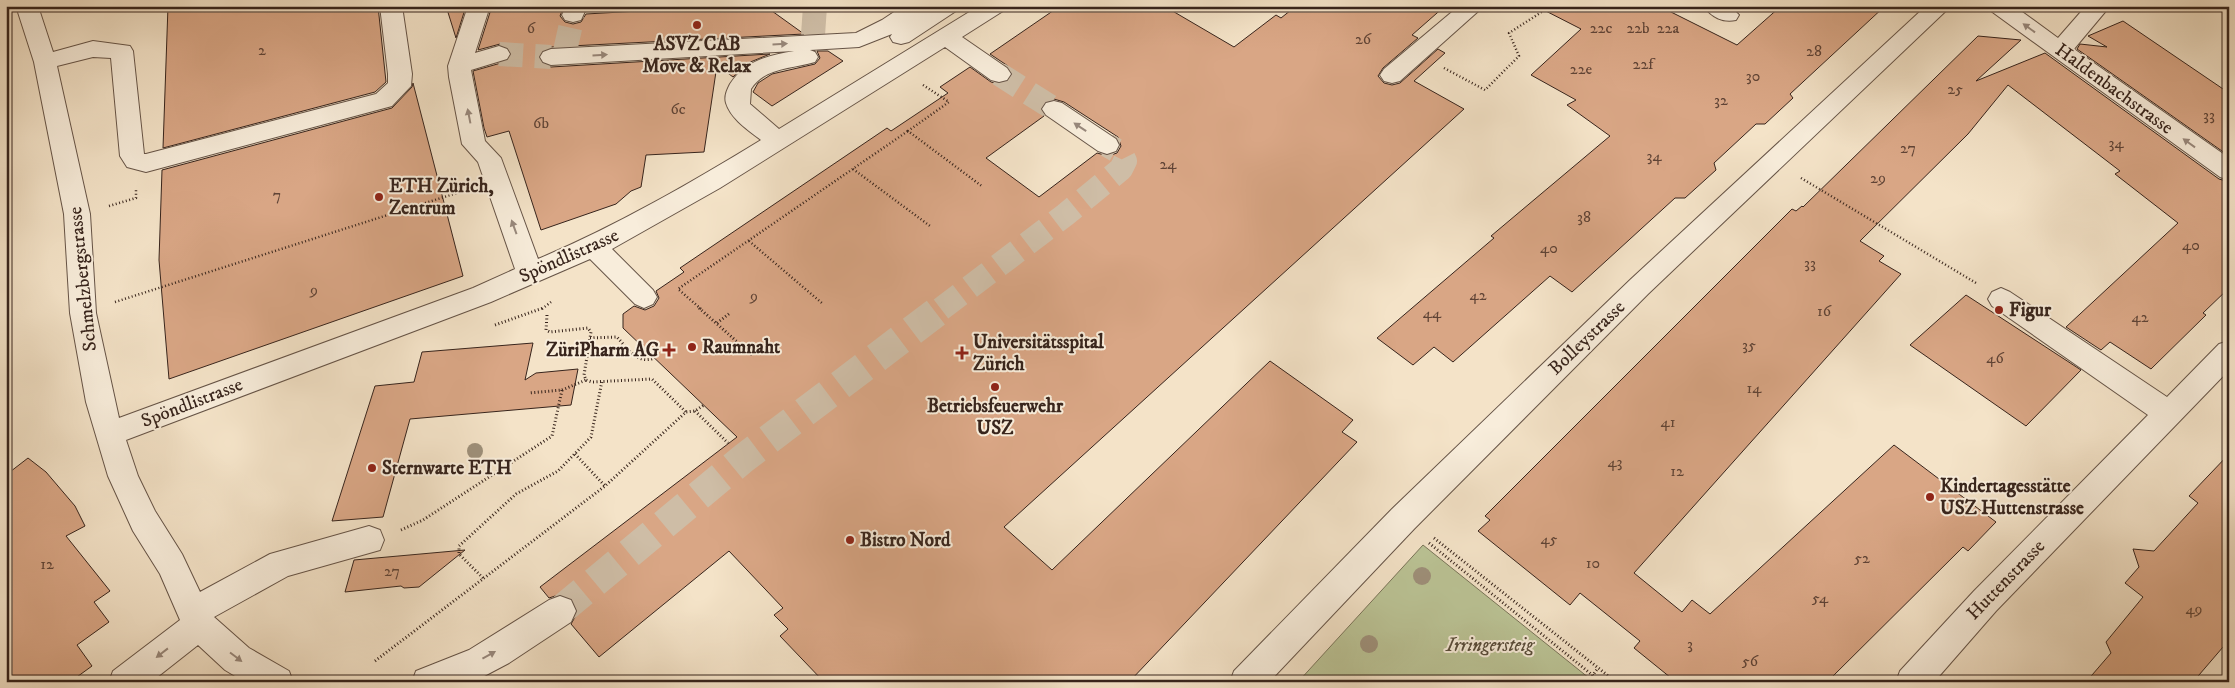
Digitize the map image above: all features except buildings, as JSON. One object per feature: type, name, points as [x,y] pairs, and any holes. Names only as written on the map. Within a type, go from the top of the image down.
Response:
[{"type":"street","points":[[6,14],[23,6]]},
{"type":"street","name":"Schmelzbergstrasse","points":[[27,6],[45,62],[77,214],[83,312],[100,402],[123,476],[144,521],[171,564],[196,618]]},
{"type":"street","points":[[45,62],[93,49],[122,50],[132,156],[136,161],[146,163],[384,100],[398,86],[400,74],[391,6]]},
{"type":"street","points":[[480,6],[459,66],[474,144],[489,158],[530,273]]},
{"type":"street","points":[[559,55],[813,39],[860,40],[895,24],[917,6]]},
{"type":"street","points":[[764,129],[738,103],[737,94],[742,83],[760,68],[791,59],[879,48],[893,42],[948,6]]},
{"type":"street","name":"Spöndlistrasse","points":[[109,434],[482,294],[595,246],[711,182],[764,129],[808,122],[953,42],[995,6]]},
{"type":"street","points":[[1392,75],[1472,6]]},
{"type":"street","name":"Bolleystrasse","points":[[1246,682],[1402,519],[1638,288],[1940,6]]},
{"type":"street","name":"Haldenbachstrasse","points":[[1999,6],[2229,171]]},
{"type":"street","points":[[2060,50],[2099,6]]},
{"type":"street","points":[[953,42],[1000,74]]},
{"type":"street","points":[[459,66],[499,54]]},
{"type":"street","points":[[1054,109],[1107,145]]},
{"type":"street","points":[[595,246],[606,261],[644,297]]},
{"type":"street","points":[[2001,299],[2169,414]]},
{"type":"street","name":"Huttenstrasse","points":[[1912,682],[1985,600],[2229,352]]},
{"type":"street","points":[[125,682],[196,618],[281,564],[369,540]]},
{"type":"street","points":[[428,682],[469,666],[522,637],[560,611]]},
{"type":"street","points":[[196,618],[237,659],[277,682]]},
{"type":"path","points":[[1225,6],[1230,9],[1236,6]]},
{"type":"path","points":[[1451,72],[1485,90],[1519,56],[1508,33],[1551,6]]},
{"type":"path","points":[[752,355],[678,289],[949,102],[918,82]]},
{"type":"path","points":[[908,131],[983,187]]},
{"type":"path","points":[[105,208],[136,198],[135,176],[146,163]]},
{"type":"path","points":[[853,169],[930,226]]},
{"type":"path","points":[[1800,178],[2001,299]]},
{"type":"path","points":[[124,299],[463,190]]},
{"type":"path","points":[[749,241],[823,304]]},
{"type":"path","points":[[716,323],[730,313]]},
{"type":"path","points":[[547,315],[546,330],[588,328],[591,332],[584,375],[586,380]]},
{"type":"path","points":[[590,338],[617,337],[640,359],[645,361],[654,358]]},
{"type":"path","points":[[529,393],[562,390],[586,380],[602,382],[643,378],[652,380],[686,412]]},
{"type":"path","points":[[483,578],[459,554],[459,546],[463,540],[504,507],[516,494],[558,471],[591,436],[602,382]]},
{"type":"path","points":[[369,540],[404,529],[423,520],[552,436],[562,390]]},
{"type":"path","points":[[375,661],[605,486],[686,412],[695,411],[704,405]]},
{"type":"path","points":[[695,411],[728,443]]},
{"type":"path","points":[[575,454],[605,486]]},
{"type":"path","points":[[1425,538],[1602,682]]},
{"type":"path","points":[[1436,539],[1616,682]]},
{"type":"path","points":[[1588,682],[1598,668]]},
{"type":"green space","name":"Irringersteig","points":[[1423,545],[1594,682],[1298,682]]},
{"type":"tunnel","points":[[813,35],[815,6]]},
{"type":"tunnel","points":[[565,51],[573,15]]},
{"type":"tunnel","points":[[499,54],[551,57]]},
{"type":"tunnel","points":[[999,74],[1054,109]]},
{"type":"tunnel","points":[[941,309],[1065,215],[1121,169],[1125,161],[1121,153],[1107,145]]},
{"type":"tunnel","points":[[560,611],[744,458],[942,308]]},
{"type":"place","name":"ASVZ CAB Move & Relax","points":[[697,25]]},
{"type":"place","name":"ETH Zürich, Zentrum","points":[[379,197]]},
{"type":"place","name":"Figur","points":[[1999,310]]},
{"type":"place","name":"Raumnaht","points":[[692,347]]},
{"type":"place","name":"ZüriPharm AG","points":[[669,350]]},
{"type":"place","name":"Universitätsspital Zürich","points":[[962,353]]},
{"type":"place","name":"Betriebsfeuerwehr USZ","points":[[995,387]]},
{"type":"place","name":"Sternwarte ETH","points":[[372,468]]},
{"type":"place","name":"Kindertagesstätte USZ Huttenstrasse","points":[[1930,497]]},
{"type":"place","name":"Bistro Nord","points":[[850,540]]}]
